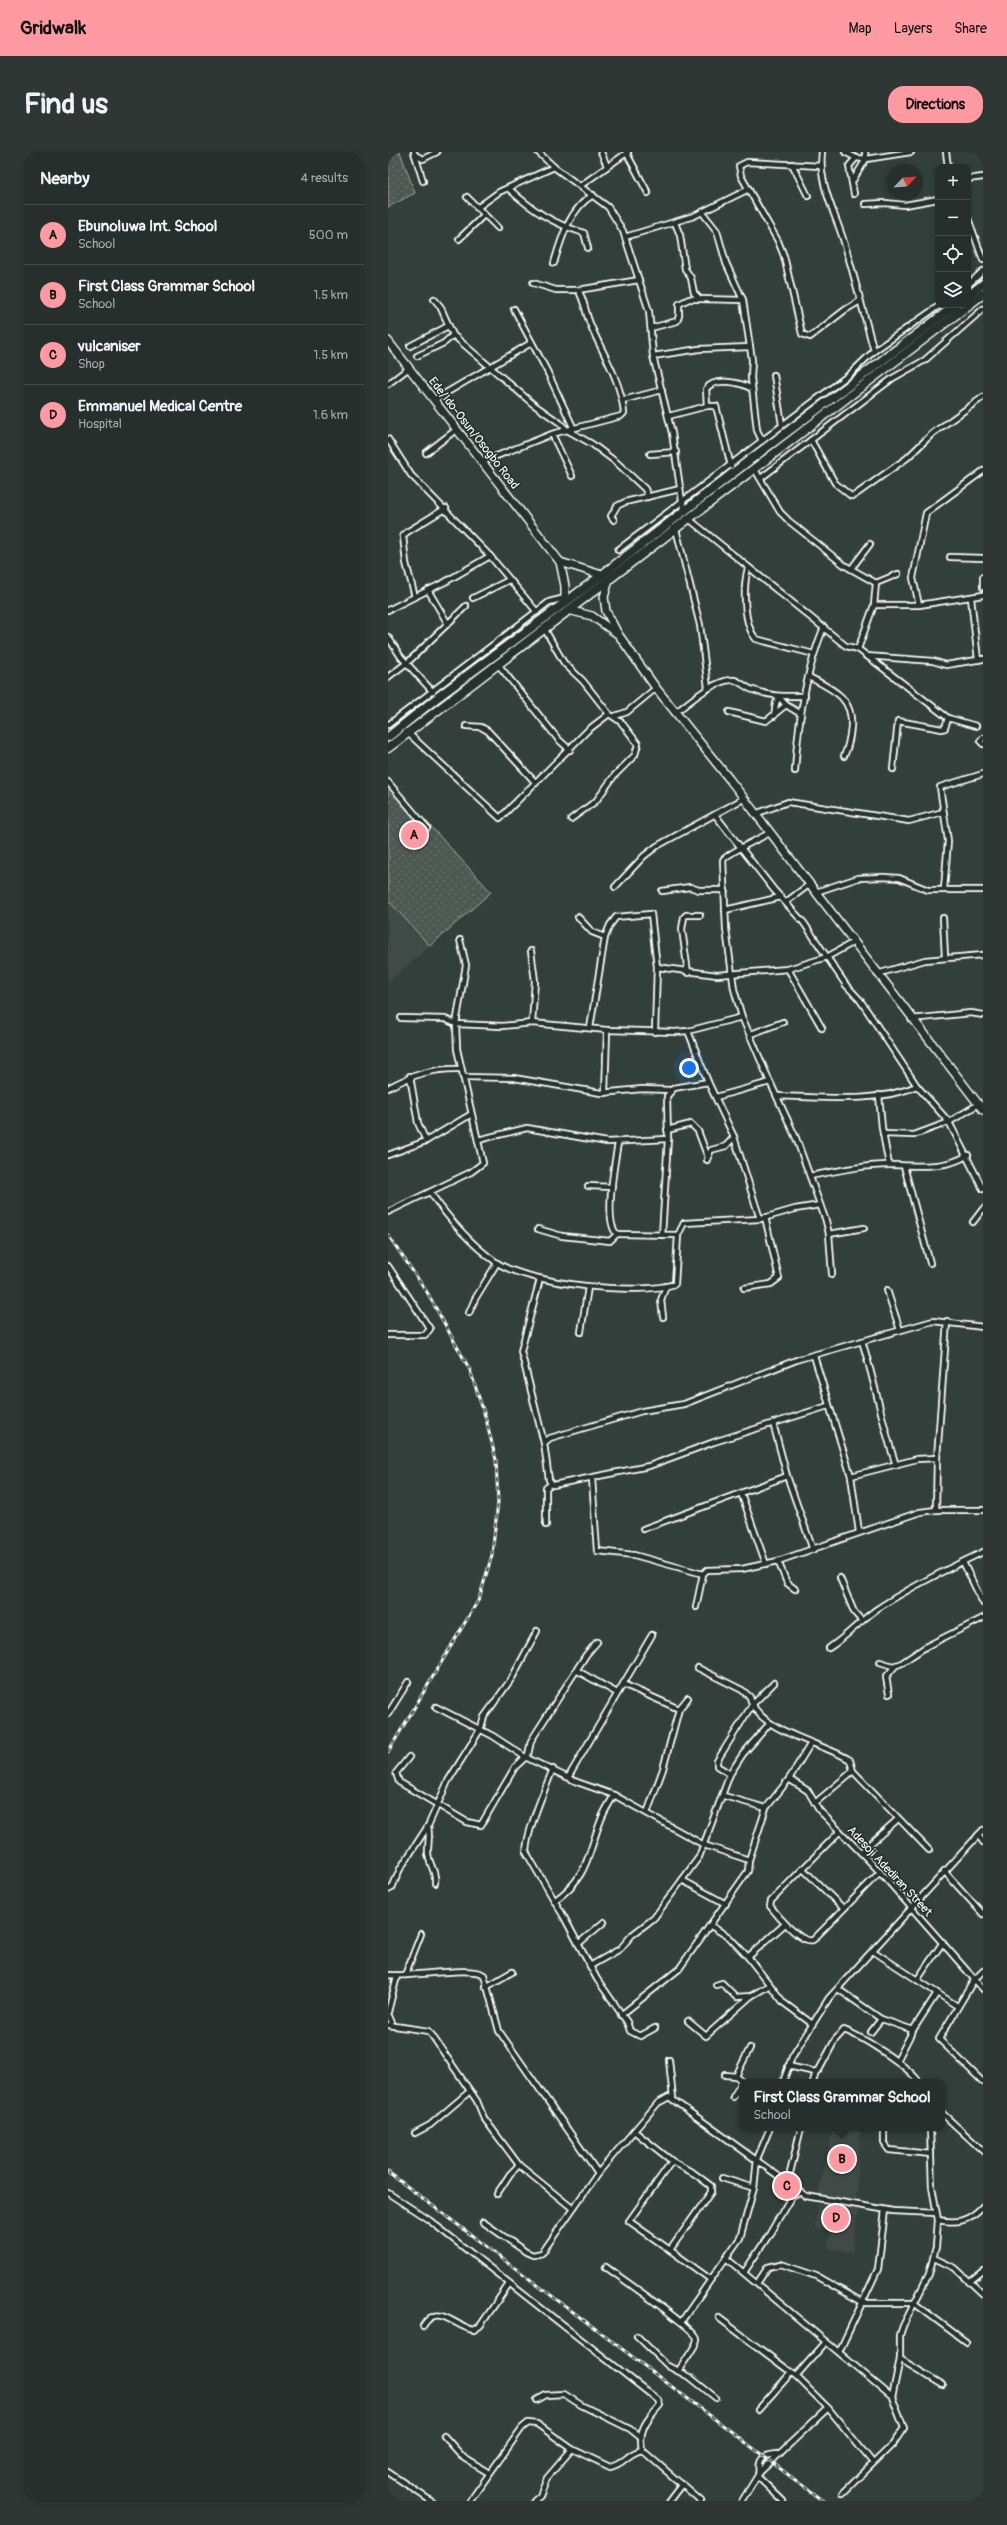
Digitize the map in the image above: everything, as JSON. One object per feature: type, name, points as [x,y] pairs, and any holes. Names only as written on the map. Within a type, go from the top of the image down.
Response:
[{"type":"highway","points":[[971,294],[983,284]]},
{"type":"highway","points":[[388,748],[544,628],[689,520],[754,468],[983,294]]},
{"type":"highway","points":[[388,738],[565,600],[602,575],[685,510],[775,436],[845,389],[952,308]]},
{"type":"highway","points":[[845,389],[851,395]]},
{"type":"main road","name":"Ede/Ido-Osun/Osogbo Road","points":[[388,341],[484,461],[560,562]]},
{"type":"main road","points":[[560,562],[602,575]]},
{"type":"main road","points":[[560,562],[566,586],[565,600]]},
{"type":"main road","points":[[609,580],[604,597],[604,605],[618,634],[656,688],[810,884],[911,1019],[981,1107]]},
{"type":"main road","points":[[568,610],[592,616],[618,634]]},
{"type":"street","points":[[415,154],[423,159],[437,152]]},
{"type":"street","points":[[538,152],[554,167],[593,195],[615,214],[625,237],[639,280],[651,328],[653,356],[669,416],[676,452],[682,501],[685,510]]},
{"type":"street","points":[[601,152],[607,166]]},
{"type":"street","points":[[580,186],[627,152],[648,193]]},
{"type":"street","points":[[822,152],[820,166],[824,188],[844,241],[874,351]]},
{"type":"street","points":[[845,152],[856,158],[866,159],[911,152]]},
{"type":"street","points":[[852,182],[866,159],[865,152]]},
{"type":"street","points":[[946,152],[948,164]]},
{"type":"street","points":[[415,154],[424,181]]},
{"type":"street","points":[[854,194],[849,166],[856,158]]},
{"type":"street","points":[[820,166],[747,162],[740,166],[741,176],[784,256],[802,334],[810,337],[845,310],[860,301]]},
{"type":"street","points":[[792,164],[808,196]]},
{"type":"street","points":[[477,208],[508,188],[554,167]]},
{"type":"street","points":[[971,179],[983,177]]},
{"type":"street","points":[[508,188],[541,215],[566,227],[584,233],[588,248]]},
{"type":"street","points":[[625,237],[675,223],[702,212],[749,189]]},
{"type":"street","points":[[554,263],[566,227],[585,200],[593,195]]},
{"type":"street","points":[[467,197],[484,216],[498,228]]},
{"type":"street","points":[[865,204],[885,202],[905,205],[935,200]]},
{"type":"street","points":[[702,212],[717,231],[726,264],[743,300],[750,347],[752,389],[758,430],[762,441]]},
{"type":"street","points":[[459,239],[484,216]]},
{"type":"street","points":[[675,223],[680,235],[685,268],[691,278],[694,293],[700,299]]},
{"type":"street","points":[[971,226],[983,260]]},
{"type":"street","points":[[971,282],[983,271]]},
{"type":"street","points":[[533,283],[556,290],[578,290],[639,280]]},
{"type":"street","points":[[582,296],[589,288]]},
{"type":"street","points":[[484,461],[552,434],[573,427],[620,416],[624,412],[623,400],[610,361],[601,349],[589,320],[582,296],[578,290]]},
{"type":"street","points":[[434,299],[440,306],[453,335],[511,387],[566,430],[592,444],[616,462],[645,489],[648,497]]},
{"type":"street","points":[[651,328],[677,321],[679,316],[679,304],[689,299],[743,300]]},
{"type":"street","points":[[618,550],[731,466],[762,441],[775,436],[782,425],[850,374],[874,351],[936,308]]},
{"type":"street","points":[[761,478],[893,378],[925,360],[983,308]]},
{"type":"street","points":[[514,309],[547,371],[573,427]]},
{"type":"street","points":[[410,346],[448,326]]},
{"type":"street","points":[[902,332],[909,342]]},
{"type":"street","points":[[417,356],[444,343],[453,335]]},
{"type":"street","points":[[434,400],[531,343]]},
{"type":"street","points":[[653,356],[699,349],[750,347]]},
{"type":"street","points":[[388,384],[409,368]]},
{"type":"street","points":[[774,375],[782,425]]},
{"type":"street","points":[[707,406],[706,389],[710,385],[721,382],[740,384],[752,389]]},
{"type":"street","points":[[623,400],[662,390]]},
{"type":"street","points":[[811,440],[835,483],[843,491],[853,496],[907,458],[934,433],[983,397]]},
{"type":"street","points":[[669,416],[707,406],[718,408],[731,466]]},
{"type":"street","points":[[426,453],[457,428]]},
{"type":"street","points":[[552,434],[572,476]]},
{"type":"street","points":[[389,442],[411,474],[446,508],[490,556],[536,612]]},
{"type":"street","points":[[650,454],[676,452]]},
{"type":"street","points":[[754,468],[780,512],[788,521],[850,569],[876,583]]},
{"type":"street","points":[[919,605],[913,578],[926,514],[983,471]]},
{"type":"street","points":[[614,520],[611,516],[620,504],[680,489]]},
{"type":"street","points":[[415,597],[406,563],[403,536],[406,532],[446,508]]},
{"type":"street","points":[[689,520],[846,646],[858,649],[948,718],[976,726]]},
{"type":"street","points":[[676,529],[700,625],[708,688]]},
{"type":"street","points":[[850,569],[870,544]]},
{"type":"street","points":[[388,610],[490,556]]},
{"type":"street","points":[[950,557],[982,558],[983,563]]},
{"type":"street","points":[[748,568],[744,583],[750,632],[756,639],[814,654]]},
{"type":"street","points":[[876,583],[898,574]]},
{"type":"street","points":[[983,576],[983,587]]},
{"type":"street","points":[[473,598],[509,580]]},
{"type":"street","points":[[858,649],[874,605],[876,583]]},
{"type":"street","points":[[428,590],[448,624]]},
{"type":"street","points":[[874,605],[919,605],[983,595]]},
{"type":"street","points":[[866,656],[933,661],[946,665],[980,660],[971,598]]},
{"type":"street","points":[[388,725],[536,612],[554,600],[565,600]]},
{"type":"street","points":[[388,677],[408,662],[466,606]]},
{"type":"street","points":[[795,771],[797,737],[801,714],[814,654],[824,627]]},
{"type":"street","points":[[544,628],[561,659],[583,681],[609,714],[615,716],[621,722],[638,744],[635,755],[614,776],[596,802],[571,819]]},
{"type":"street","points":[[388,637],[432,692]]},
{"type":"street","points":[[497,664],[558,739],[570,750]]},
{"type":"street","points":[[809,677],[834,690],[852,712],[850,738],[844,756]]},
{"type":"street","points":[[675,713],[708,688],[734,680],[751,690],[779,697],[805,696]]},
{"type":"street","points":[[615,716],[621,715],[656,688]]},
{"type":"street","points":[[779,697],[786,705],[801,714]]},
{"type":"street","points":[[774,716],[776,703],[779,697]]},
{"type":"street","points":[[729,712],[764,722],[774,716],[786,705]]},
{"type":"street","points":[[408,733],[498,817],[502,817],[570,750],[588,730],[609,714]]},
{"type":"street","points":[[621,715],[621,722]]},
{"type":"street","points":[[893,769],[898,721],[942,729],[945,728],[948,718]]},
{"type":"street","points":[[466,726],[481,727],[488,731],[536,783]]},
{"type":"street","points":[[983,738],[980,740],[983,744]]},
{"type":"street","points":[[944,889],[948,841],[940,787],[983,774]]},
{"type":"street","points":[[388,782],[427,828]]},
{"type":"street","points":[[615,887],[644,856],[657,846],[716,816],[743,799]]},
{"type":"street","points":[[755,814],[788,802],[909,821],[943,812]]},
{"type":"street","points":[[716,816],[781,897],[804,923],[846,985],[860,1000],[916,1086],[949,1122],[968,1155],[983,1189]]},
{"type":"street","points":[[769,832],[742,849],[728,854],[723,860],[725,910],[732,974],[742,1016],[777,1096],[810,1176],[820,1205],[829,1234],[832,1274]]},
{"type":"street","points":[[816,892],[858,878],[883,877],[899,878],[928,890],[983,890]]},
{"type":"street","points":[[786,902],[810,884]]},
{"type":"street","points":[[662,891],[690,887],[699,890],[725,890]]},
{"type":"street","points":[[725,910],[781,897]]},
{"type":"street","points":[[590,1028],[605,937],[613,918],[651,914],[657,967],[656,1032]]},
{"type":"street","points":[[688,973],[682,929],[684,917],[686,915],[700,915]]},
{"type":"street","points":[[578,917],[592,932],[605,937]]},
{"type":"street","points":[[943,918],[945,957]]},
{"type":"street","points":[[388,1212],[482,1166],[484,1160],[470,1115],[463,1077],[460,1069],[456,1024],[466,965],[460,940]]},
{"type":"street","points":[[657,967],[688,973],[732,974],[788,969],[827,957],[854,942]]},
{"type":"street","points":[[532,951],[536,981],[532,1023]]},
{"type":"street","points":[[877,974],[898,966],[945,957],[983,956]]},
{"type":"street","points":[[788,969],[822,1028]]},
{"type":"street","points":[[911,1019],[971,1013],[983,1015]]},
{"type":"street","points":[[401,1018],[445,1019],[456,1024],[502,1026],[532,1023],[607,1030],[656,1032],[688,1031],[742,1016]]},
{"type":"street","points":[[751,1034],[783,1022]]},
{"type":"street","points":[[606,1093],[607,1030]]},
{"type":"street","points":[[688,1031],[708,1082],[734,1137],[760,1219]]},
{"type":"street","points":[[388,1088],[410,1076],[433,1070],[460,1069]]},
{"type":"street","points":[[410,1076],[418,1123],[426,1141]]},
{"type":"street","points":[[463,1077],[514,1078],[589,1092],[606,1093],[642,1089],[670,1090],[682,1085],[708,1082]]},
{"type":"street","points":[[716,1097],[770,1082]]},
{"type":"street","points":[[777,1096],[843,1098],[896,1093],[916,1086]]},
{"type":"street","points":[[662,1235],[668,1139],[667,1096],[670,1090]]},
{"type":"street","points":[[879,1095],[883,1134],[889,1165]]},
{"type":"street","points":[[883,1134],[914,1135],[949,1122],[981,1107]]},
{"type":"street","points":[[388,1155],[426,1141],[470,1115]]},
{"type":"street","points":[[667,1130],[691,1124],[698,1131],[707,1157],[714,1148],[726,1146],[734,1137]]},
{"type":"street","points":[[478,1140],[527,1128],[618,1143],[668,1139]]},
{"type":"street","points":[[618,1143],[612,1187],[610,1222],[613,1230],[617,1234],[678,1235]]},
{"type":"street","points":[[810,1176],[889,1165],[916,1167],[952,1163],[968,1155]]},
{"type":"street","points":[[904,1166],[930,1263]]},
{"type":"street","points":[[588,1186],[612,1187]]},
{"type":"street","points":[[430,1192],[453,1224],[497,1263],[540,1279],[588,1287],[666,1286],[676,1282],[678,1235],[681,1226],[687,1222],[760,1219],[795,1209],[820,1205]]},
{"type":"street","points":[[973,1222],[983,1209]]},
{"type":"street","points":[[744,1288],[772,1284],[779,1278],[765,1218]]},
{"type":"street","points":[[829,1234],[864,1228]]},
{"type":"street","points":[[538,1229],[562,1236],[610,1241],[617,1234]]},
{"type":"street","points":[[469,1313],[475,1299],[497,1263]]},
{"type":"street","points":[[388,1266],[430,1329],[425,1335],[388,1335]]},
{"type":"street","points":[[540,1279],[522,1351],[544,1443],[551,1484]]},
{"type":"street","points":[[663,1317],[660,1300],[666,1286]]},
{"type":"street","points":[[581,1332],[588,1287]]},
{"type":"street","points":[[887,1290],[900,1330]]},
{"type":"street","points":[[544,1443],[550,1438],[642,1411],[684,1404],[799,1359],[814,1356],[933,1321],[947,1321],[983,1327]]},
{"type":"street","points":[[936,1510],[937,1458],[947,1321]]},
{"type":"street","points":[[862,1341],[875,1381],[887,1440],[896,1465]]},
{"type":"street","points":[[814,1356],[828,1406],[851,1476],[859,1532]]},
{"type":"street","points":[[546,1525],[546,1488],[551,1484],[592,1478],[649,1466],[828,1406]]},
{"type":"street","points":[[773,1424],[787,1476],[813,1550]]},
{"type":"street","points":[[851,1476],[896,1465],[937,1458]]},
{"type":"street","points":[[643,1529],[787,1476]]},
{"type":"street","points":[[592,1478],[598,1551],[634,1555],[704,1574]]},
{"type":"street","points":[[741,1493],[766,1564]]},
{"type":"street","points":[[696,1607],[704,1574],[707,1570],[742,1569],[778,1561],[920,1512],[936,1510],[983,1510]]},
{"type":"street","points":[[829,1648],[862,1621],[897,1596],[983,1552]]},
{"type":"street","points":[[778,1561],[787,1583],[795,1589]]},
{"type":"street","points":[[963,1562],[983,1603]]},
{"type":"street","points":[[840,1578],[854,1612],[862,1621]]},
{"type":"street","points":[[890,1694],[886,1677],[896,1665],[945,1636],[983,1618]]},
{"type":"street","points":[[388,1890],[392,1888],[400,1869],[428,1826],[448,1781],[480,1730],[484,1717],[512,1678],[537,1631]]},
{"type":"street","points":[[569,1776],[652,1635]]},
{"type":"street","points":[[409,1757],[398,1769],[395,1778],[399,1782],[439,1804],[467,1822],[481,1825],[515,1766],[528,1755],[531,1741],[576,1670],[597,1642]]},
{"type":"street","points":[[880,1662],[896,1665]]},
{"type":"street","points":[[698,1668],[742,1690],[750,1697],[752,1705],[770,1723],[811,1743],[843,1755],[852,1763],[853,1771],[929,1850]]},
{"type":"street","points":[[576,1670],[617,1693]]},
{"type":"street","points":[[388,1714],[408,1682]]},
{"type":"street","points":[[730,1774],[716,1766],[717,1761],[752,1705],[774,1683]]},
{"type":"street","points":[[623,1684],[679,1709]]},
{"type":"street","points":[[647,1813],[663,1769],[679,1709],[688,1698]]},
{"type":"street","points":[[436,1707],[480,1730],[525,1757],[569,1776],[577,1782],[614,1795],[704,1845],[749,1860]]},
{"type":"street","points":[[590,1966],[620,1949],[632,1935],[654,1918],[699,1857],[724,1796],[730,1774],[743,1754],[770,1723]]},
{"type":"street","points":[[621,2015],[679,1970],[711,1926],[748,1871],[749,1860],[770,1800],[789,1779],[811,1743]]},
{"type":"street","points":[[553,1769],[540,1801],[526,1843],[526,1852],[590,1966],[627,2022],[630,2031],[636,2036],[645,2035],[655,2028]]},
{"type":"street","points":[[815,1803],[853,1771]]},
{"type":"street","name":"Adesoji Adediran Street","points":[[789,1779],[808,1791],[815,1803],[880,1872],[983,1989]]},
{"type":"street","points":[[554,1901],[568,1889],[589,1861],[601,1818],[614,1795]]},
{"type":"street","points":[[724,1796],[766,1808]]},
{"type":"street","points":[[861,1852],[898,1819]]},
{"type":"street","points":[[428,1826],[430,1838],[428,1852],[436,1875],[435,1883]]},
{"type":"street","points":[[784,2079],[788,2066],[811,2023],[838,1989],[873,1951],[910,1907],[983,1830]]},
{"type":"street","points":[[840,1831],[770,1903],[785,1924],[810,1941],[880,1872]]},
{"type":"street","points":[[978,1835],[983,1842]]},
{"type":"street","points":[[803,1869],[843,1908]]},
{"type":"street","points":[[944,1871],[982,1911]]},
{"type":"street","points":[[682,1880],[726,1904]]},
{"type":"street","points":[[578,1944],[604,1922]]},
{"type":"street","points":[[748,1957],[785,1924]]},
{"type":"street","points":[[711,1926],[729,1938],[748,1957],[784,2003],[811,2023]]},
{"type":"street","points":[[405,1975],[421,1934]]},
{"type":"street","points":[[917,1980],[943,1942]]},
{"type":"street","points":[[873,1951],[957,2006]]},
{"type":"street","points":[[388,1975],[397,1976],[479,1972],[484,1975],[499,2031],[598,2173]]},
{"type":"street","points":[[486,1987],[512,1972]]},
{"type":"street","points":[[983,1972],[974,1980],[957,2006],[940,2040],[983,2082]]},
{"type":"street","points":[[388,2012],[397,1976]]},
{"type":"street","points":[[716,1985],[722,1983],[736,1997],[751,1996]]},
{"type":"street","points":[[688,2022],[706,2036],[751,1996],[770,1985]]},
{"type":"street","points":[[838,1989],[881,2019],[913,2030]]},
{"type":"street","points":[[897,2061],[913,2030],[937,1993]]},
{"type":"street","points":[[388,2016],[390,2025],[429,2031],[477,2101],[484,2118],[519,2165],[572,2208]]},
{"type":"street","points":[[871,2032],[881,2019]]},
{"type":"street","points":[[788,2066],[816,2071],[821,2068],[834,2040],[844,2030],[897,2061],[914,2074],[917,2079]]},
{"type":"street","points":[[736,2076],[750,2048]]},
{"type":"street","points":[[669,2060],[673,2098]]},
{"type":"street","points":[[814,2079],[816,2071]]},
{"type":"street","points":[[725,2075],[736,2076],[739,2079]]},
{"type":"street","points":[[733,2097],[739,2087]]},
{"type":"street","points":[[415,2133],[430,2125],[470,2091]]},
{"type":"street","points":[[483,2222],[533,2255],[546,2249],[572,2208],[598,2173],[658,2104],[665,2098],[673,2098],[788,2181],[800,2192],[814,2198],[885,2210],[936,2213]]},
{"type":"street","points":[[945,2116],[983,2151]]},
{"type":"street","points":[[634,2131],[672,2161],[709,2184],[712,2189],[670,2250]]},
{"type":"street","points":[[681,2322],[740,2238],[754,2188],[757,2159],[769,2131]]},
{"type":"street","points":[[788,2181],[800,2131]]},
{"type":"street","points":[[884,2131],[884,2143],[889,2150],[931,2154]]},
{"type":"street","points":[[892,2396],[900,2359],[902,2331],[929,2274],[934,2258],[938,2220],[932,2187],[930,2131]]},
{"type":"street","points":[[672,2161],[629,2221],[710,2279]]},
{"type":"street","points":[[496,2194],[510,2174],[519,2165]]},
{"type":"street","points":[[722,2178],[754,2188]]},
{"type":"street","points":[[745,2271],[769,2235],[786,2204],[792,2196],[800,2192]]},
{"type":"street","points":[[388,2193],[429,2220],[658,2400],[660,2405],[646,2420],[640,2438],[642,2450],[701,2501]]},
{"type":"street","points":[[938,2220],[961,2222],[971,2218],[983,2206]]},
{"type":"street","points":[[839,2352],[864,2302],[881,2258],[885,2210]]},
{"type":"street","points":[[726,2258],[745,2271],[826,2342],[892,2396],[904,2428],[893,2444],[843,2493]]},
{"type":"street","points":[[934,2258],[956,2268],[983,2294]]},
{"type":"street","points":[[758,2282],[768,2267],[781,2264],[816,2276],[864,2302],[914,2303],[966,2342]]},
{"type":"street","points":[[606,2267],[681,2322],[697,2338],[678,2371]]},
{"type":"street","points":[[969,2282],[983,2271]]},
{"type":"street","points":[[423,2326],[427,2319],[435,2315],[450,2318],[464,2329],[474,2330],[489,2314],[509,2284]]},
{"type":"street","points":[[719,2318],[794,2375],[828,2408],[873,2463]]},
{"type":"street","points":[[637,2336],[668,2366],[691,2378],[716,2398]]},
{"type":"street","points":[[758,2410],[826,2342]]},
{"type":"street","points":[[900,2359],[942,2385]]},
{"type":"street","points":[[537,2400],[546,2395],[564,2394],[630,2428],[640,2438]]},
{"type":"street","points":[[742,2501],[759,2475],[828,2408]]},
{"type":"street","points":[[470,2501],[489,2473],[528,2423],[537,2424],[572,2449],[610,2467],[624,2462],[632,2452],[642,2450]]},
{"type":"street","points":[[444,2436],[464,2458],[489,2473]]},
{"type":"street","points":[[534,2501],[540,2496],[547,2478],[572,2449]]},
{"type":"street","points":[[781,2454],[768,2454],[764,2457],[760,2462],[759,2475],[783,2501]]},
{"type":"street","points":[[388,2472],[431,2501]]},
{"type":"street","points":[[669,2501],[682,2484]]},
{"type":"shaded area","points":[[400,152],[415,193],[388,207],[388,153]]},
{"type":"shaded area","points":[[388,778],[491,892],[388,982]]},
{"type":"shaded area","points":[[388,780],[491,892],[430,946],[388,900]]},
{"type":"shaded area","points":[[833,2131],[860,2131],[856,2202],[818,2194]]},
{"type":"shaded area","points":[[818,2204],[858,2209],[852,2252],[828,2248],[831,2230],[815,2228]]},
{"type":"railway","points":[[388,1235],[427,1292],[470,1370],[486,1419],[496,1460],[498,1502],[492,1555],[479,1599],[388,1752]]},
{"type":"railway","points":[[388,2172],[823,2501]]},
{"type":"place","name":"Ebunoluwa Int. School","points":[[414,835]]},
{"type":"place","name":"First Class Grammar School","points":[[842,2159]]},
{"type":"place","name":"vulcaniser","points":[[787,2186]]},
{"type":"place","name":"Emmanuel Medical Centre","points":[[836,2218]]}]
